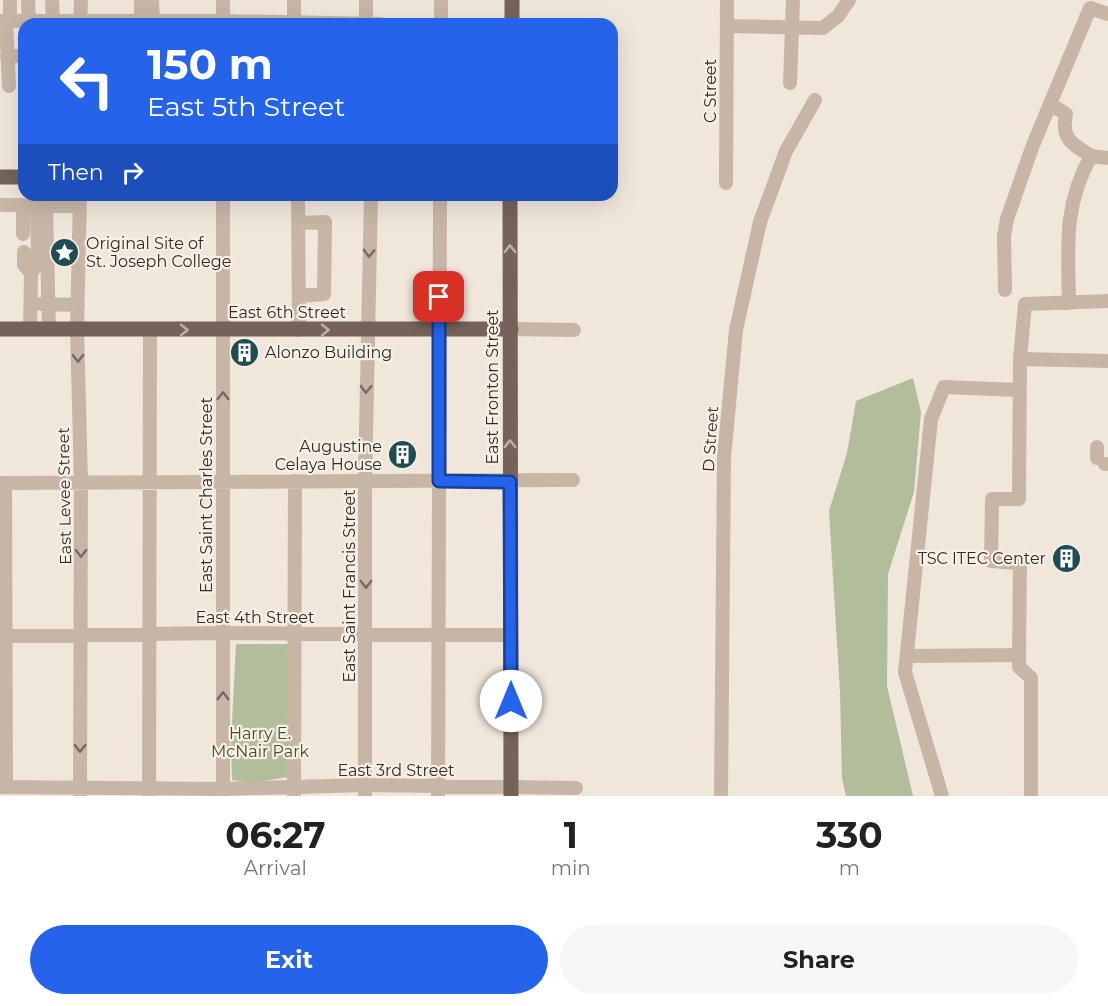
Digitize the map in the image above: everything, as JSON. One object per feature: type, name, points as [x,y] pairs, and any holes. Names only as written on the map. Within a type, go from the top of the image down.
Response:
[{"type":"main road","points":[[512,0],[512,18]]},
{"type":"main road","points":[[0,177],[18,177]]},
{"type":"main road","name":"East Fronton Street","points":[[510,201],[511,792]]},
{"type":"main road","name":"East 6th Street","points":[[0,329],[511,329]]},
{"type":"street","points":[[10,0],[6,21],[7,56],[2,84],[18,85]]},
{"type":"street","points":[[28,0],[29,18]]},
{"type":"street","points":[[52,0],[53,18]]},
{"type":"street","points":[[80,18],[81,0]]},
{"type":"street","points":[[141,0],[146,18]]},
{"type":"street","points":[[148,18],[152,0]]},
{"type":"street","points":[[223,0],[223,18]]},
{"type":"street","points":[[294,0],[294,18]]},
{"type":"street","points":[[366,0],[366,18]]},
{"type":"street","points":[[441,0],[441,18]]},
{"type":"street","name":"C Street","points":[[726,183],[727,0]]},
{"type":"street","points":[[790,83],[793,0]]},
{"type":"street","points":[[727,26],[823,28],[838,16],[849,0]]},
{"type":"street","points":[[1005,290],[1004,236],[1007,219],[1050,104],[1090,8],[1108,14]]},
{"type":"street","points":[[7,56],[18,56]]},
{"type":"street","name":"D Street","points":[[721,796],[724,457],[736,330],[760,222],[786,152],[815,100]]},
{"type":"street","points":[[1050,104],[1066,114],[1063,131],[1066,137],[1091,156],[1108,158]]},
{"type":"street","points":[[1069,303],[1069,220],[1074,190],[1091,156]]},
{"type":"street","points":[[0,205],[35,206],[80,201]]},
{"type":"street","name":"East Levee Street","points":[[80,201],[77,329],[81,482],[80,791]]},
{"type":"street","name":"East Saint Charles Street","points":[[223,201],[224,330],[221,482],[223,792]]},
{"type":"street","points":[[298,201],[298,330]]},
{"type":"street","name":"East Saint Francis Street","points":[[365,791],[365,481],[371,201]]},
{"type":"street","points":[[438,791],[440,201]]},
{"type":"street","points":[[23,234],[35,206]]},
{"type":"street","points":[[30,329],[31,273],[38,263],[35,206]]},
{"type":"street","points":[[35,206],[49,304],[49,329]]},
{"type":"street","points":[[299,222],[325,222],[324,294],[299,296]]},
{"type":"street","points":[[24,252],[24,265],[31,273]]},
{"type":"street","points":[[1031,796],[1031,678],[1019,667],[1020,563],[991,561],[992,499],[1019,500],[1020,359],[1025,304],[1108,301]]},
{"type":"street","points":[[31,304],[78,305]]},
{"type":"street","name":"East 6th Street","points":[[511,329],[574,330]]},
{"type":"street","points":[[149,792],[150,330]]},
{"type":"street","points":[[1020,359],[1108,361]]},
{"type":"street","points":[[942,796],[905,672],[927,444],[938,398],[944,387],[1020,390]]},
{"type":"street","points":[[3,787],[3,483],[573,480]]},
{"type":"street","points":[[294,792],[295,482]]},
{"type":"street","name":"East 4th Street","points":[[3,636],[223,633],[510,635]]},
{"type":"street","points":[[907,656],[1019,655]]},
{"type":"street","name":"East 3rd Street","points":[[3,787],[149,792],[511,792],[576,788]]},
{"type":"green space","points":[[913,378],[921,412],[914,492],[888,574],[887,686],[913,796],[846,796],[842,778],[840,692],[829,511],[847,453],[856,401]]},
{"type":"green space","name":"Harry E. McNair Park","points":[[236,644],[291,644],[288,777],[251,783],[232,780],[231,742]]},
{"type":"place","name":"Original Site of St. Joseph College","points":[[65,252]]},
{"type":"place","name":"Alonzo Building","points":[[244,352]]},
{"type":"place","name":"Augustine Celaya House","points":[[403,455]]},
{"type":"place","name":"TSC ITEC Center","points":[[1067,558]]},
{"type":"route","points":[[439,297],[439,481],[510,482],[511,701]]}]
